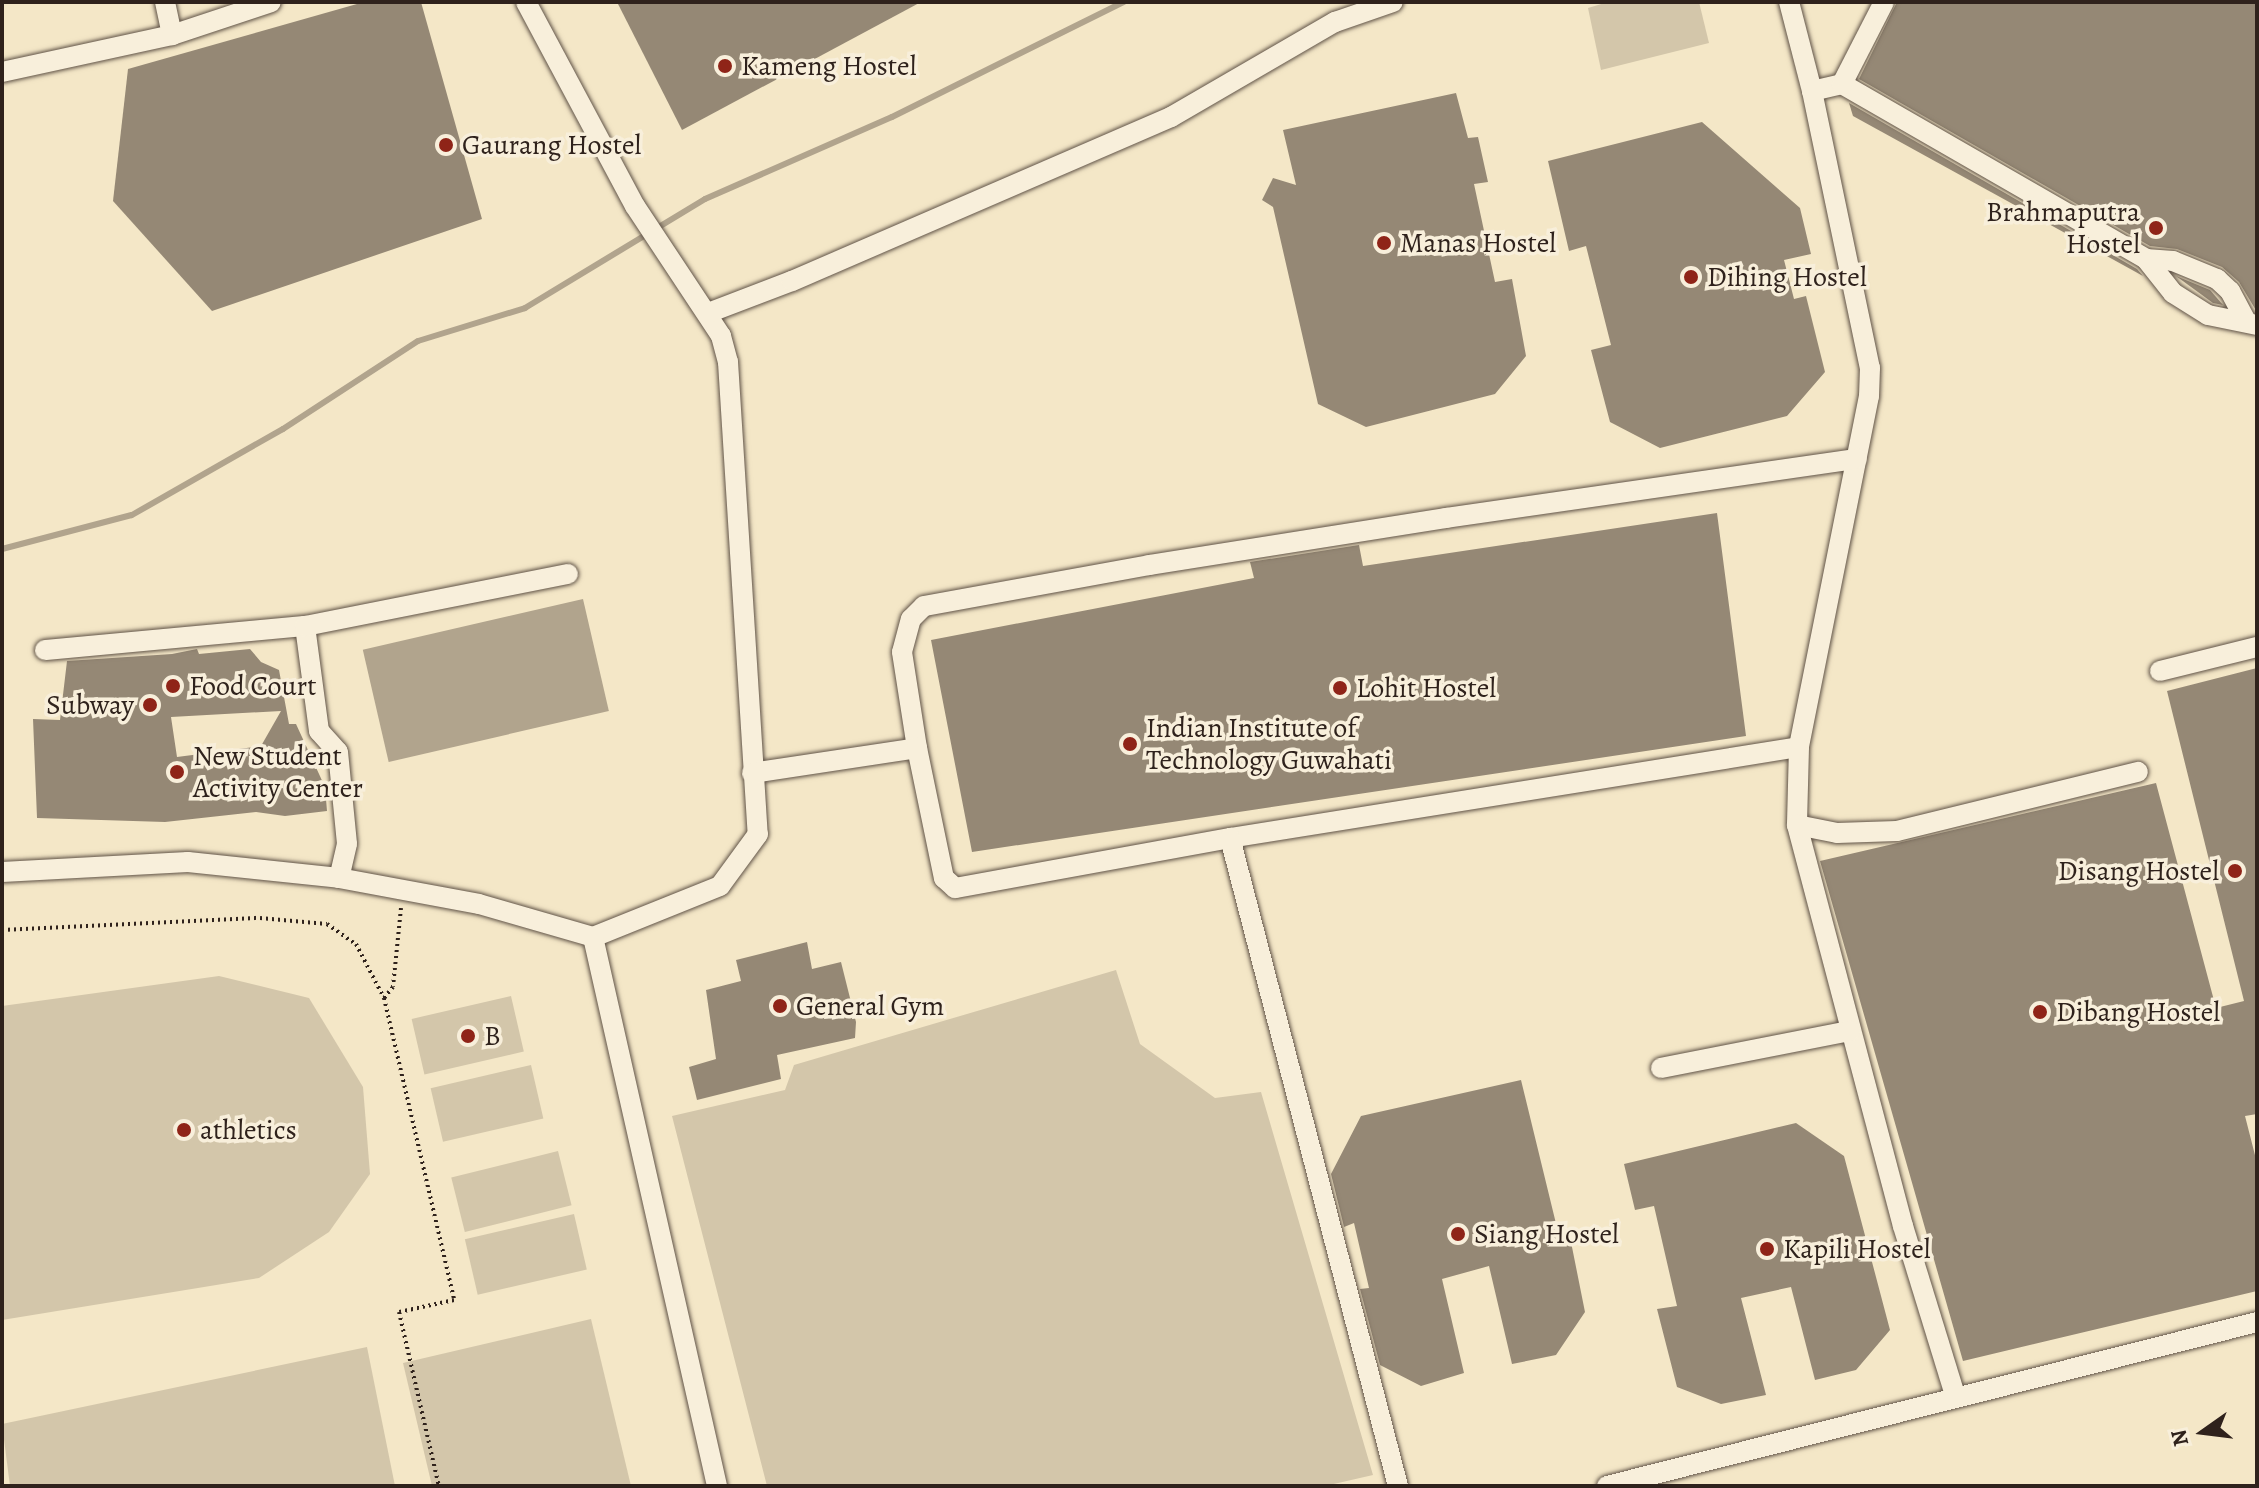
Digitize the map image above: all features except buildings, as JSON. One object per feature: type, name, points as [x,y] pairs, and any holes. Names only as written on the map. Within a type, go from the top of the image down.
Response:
[{"type":"street","points":[[165,2],[172,35]]},
{"type":"street","points":[[2,72],[172,35],[271,2]]},
{"type":"street","points":[[2,872],[188,862],[339,878],[479,904],[593,937],[720,886],[758,834],[752,773],[742,545],[728,362],[721,336],[635,206],[526,2]]},
{"type":"street","points":[[708,313],[792,281],[1171,117],[1359,7],[1393,2]]},
{"type":"street","points":[[1789,2],[1812,91],[1868,346],[1869,396],[1799,747],[1797,825],[1903,1226],[1955,1395]]},
{"type":"street","points":[[1842,84],[1884,2]]},
{"type":"street","points":[[1812,91],[1842,84],[2146,259],[2175,295],[2208,315],[2252,323]]},
{"type":"street","points":[[2146,259],[2173,261],[2217,279],[2230,291],[2252,323]]},
{"type":"street","points":[[1799,747],[1230,838],[955,888],[944,878],[917,748],[902,652],[911,619],[924,606],[1352,533],[1857,459]]},
{"type":"street","points":[[45,650],[305,626],[568,574]]},
{"type":"street","points":[[305,626],[319,731],[338,752],[347,844],[339,878]]},
{"type":"street","points":[[2160,671],[2257,647]]},
{"type":"street","points":[[752,773],[917,748]]},
{"type":"street","points":[[1797,825],[1837,833],[1897,831],[2138,772]]},
{"type":"street","points":[[1230,838],[1398,1486]]},
{"type":"street","points":[[593,937],[717,1486]]},
{"type":"street","points":[[1661,1068],[1850,1031]]},
{"type":"street","points":[[1607,1486],[1955,1395],[2257,1322]]},
{"type":"path","points":[[384,998],[393,987],[403,890]]},
{"type":"path","points":[[2,930],[260,918],[327,924],[356,944],[384,998],[454,1300],[399,1312],[439,1486]]},
{"type":"shaded area","points":[[1608,2],[1699,2],[1709,43],[1601,70],[1588,8]]},
{"type":"shaded area","points":[[583,599],[609,711],[389,762],[363,650]]},
{"type":"shaded area","points":[[1116,970],[1140,1044],[1215,1098],[1261,1092],[1373,1475],[1325,1486],[767,1486],[672,1116],[785,1090],[794,1065]]},
{"type":"shaded area","name":"athletics","points":[[219,976],[309,998],[363,1087],[370,1174],[329,1232],[259,1278],[2,1320],[2,1006]]},
{"type":"shaded area","name":"B","points":[[511,996],[524,1052],[424,1074],[412,1019]]},
{"type":"shaded area","points":[[531,1065],[543,1119],[443,1142],[431,1088]]},
{"type":"shaded area","points":[[558,1151],[572,1205],[465,1232],[451,1178]]},
{"type":"shaded area","points":[[574,1214],[587,1270],[478,1295],[465,1239]]},
{"type":"shaded area","points":[[591,1319],[631,1486],[432,1486],[403,1363]]},
{"type":"shaded area","points":[[367,1347],[395,1486],[10,1486],[2,1424]]},
{"type":"waterway","points":[[2,549],[132,515],[283,429],[418,341],[525,308],[705,199],[892,117],[1124,2]]},
{"type":"place","name":"Kameng Hostel","points":[[725,66]]},
{"type":"place","name":"Gaurang Hostel","points":[[446,145]]},
{"type":"place","name":"Brahmaputra Hostel","points":[[2156,228]]},
{"type":"place","name":"Manas Hostel","points":[[1384,243]]},
{"type":"place","name":"Dihing Hostel","points":[[1691,277]]},
{"type":"place","name":"Food Court","points":[[173,686]]},
{"type":"place","name":"Lohit Hostel","points":[[1340,688]]},
{"type":"place","name":"Subway","points":[[150,705]]},
{"type":"place","name":"Indian Institute of Technology Guwahati","points":[[1130,744]]},
{"type":"place","name":"New Student Activity Center","points":[[177,772]]},
{"type":"place","name":"Disang Hostel","points":[[2235,871]]},
{"type":"place","name":"General Gym","points":[[780,1006]]},
{"type":"place","name":"Dibang Hostel","points":[[2040,1012]]},
{"type":"place","name":"B","points":[[468,1036]]},
{"type":"place","name":"athletics","points":[[184,1130]]},
{"type":"place","name":"Siang Hostel","points":[[1458,1234]]},
{"type":"place","name":"Kapili Hostel","points":[[1767,1249]]}]
